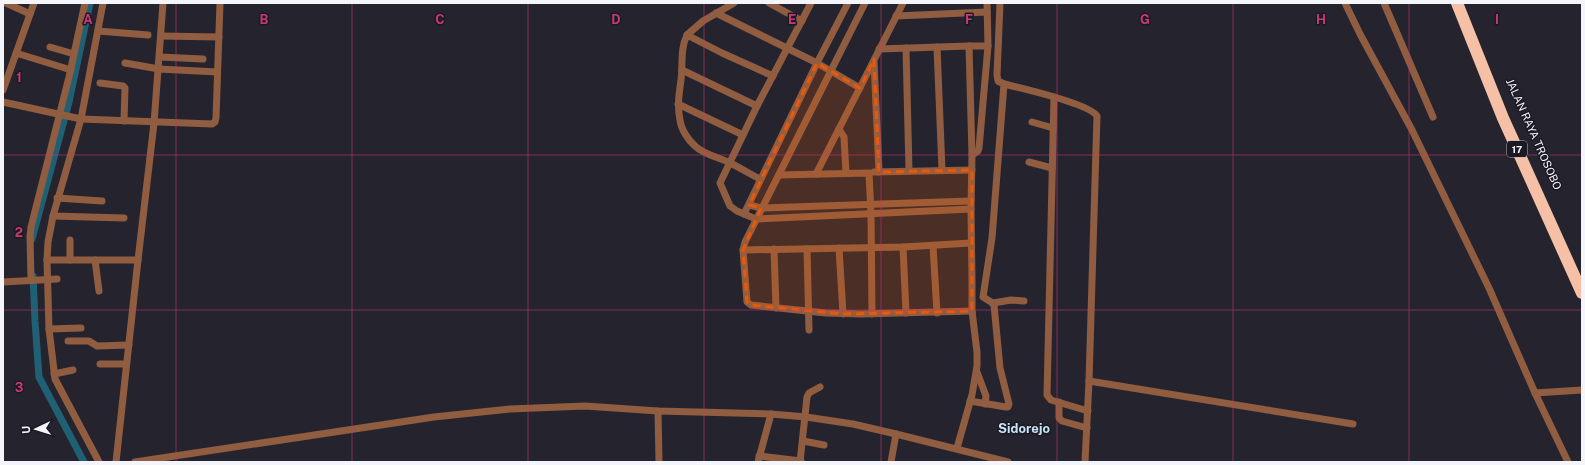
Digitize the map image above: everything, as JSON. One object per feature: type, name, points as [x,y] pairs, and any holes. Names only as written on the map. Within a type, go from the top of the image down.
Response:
[{"type":"highway","name":"JALAN RAYA TROSOBO","points":[[1457,3],[1503,118],[1582,293]]},
{"type":"highway","name":"JALAN RAYA TROSOBO","points":[[1464,3],[1506,106],[1582,275]]},
{"type":"street","points":[[6,3],[30,14]]},
{"type":"street","points":[[3,90],[34,3]]},
{"type":"street","points":[[32,280],[31,227],[61,115],[85,3]]},
{"type":"street","points":[[99,462],[64,398],[54,374],[49,329],[47,260],[48,242],[53,216],[79,119],[103,3]]},
{"type":"street","points":[[116,462],[154,123],[164,3]]},
{"type":"street","points":[[3,102],[79,119],[154,123],[214,123],[216,118],[220,3]]},
{"type":"street","points":[[734,3],[703,21],[687,35],[682,48],[682,70],[678,104],[681,125],[690,142],[698,149],[730,163],[760,179]]},
{"type":"street","points":[[769,3],[802,21]]},
{"type":"street","points":[[811,3],[757,106],[720,183],[730,206],[737,212],[756,218],[971,201]]},
{"type":"street","points":[[744,214],[817,63],[848,3]]},
{"type":"street","points":[[864,3],[850,34],[830,70],[745,242],[743,250],[747,302],[751,305],[843,314],[972,311]]},
{"type":"street","points":[[816,174],[903,3]]},
{"type":"street","points":[[972,155],[978,151],[979,148],[988,46],[987,3]]},
{"type":"street","points":[[1000,3],[998,81],[1004,84],[1054,97],[1092,110],[1097,114],[1089,382],[1085,462]]},
{"type":"street","points":[[1345,3],[1412,130],[1490,288],[1535,393],[1568,462]]},
{"type":"street","points":[[1384,3],[1433,118]]},
{"type":"street","points":[[896,16],[988,12]]},
{"type":"street","points":[[716,13],[817,63],[860,88]]},
{"type":"street","points":[[98,31],[148,35]]},
{"type":"street","points":[[687,35],[773,76]]},
{"type":"street","points":[[161,36],[219,37]]},
{"type":"street","points":[[957,448],[977,372],[977,352],[972,311],[972,155],[969,46]]},
{"type":"street","points":[[879,49],[988,46]]},
{"type":"street","points":[[50,47],[74,54]]},
{"type":"street","points":[[937,47],[942,170]]},
{"type":"street","points":[[906,48],[909,171]]},
{"type":"street","points":[[16,53],[71,70]]},
{"type":"street","points":[[160,57],[203,59]]},
{"type":"street","points":[[874,59],[879,172]]},
{"type":"street","points":[[124,63],[159,69],[217,72]]},
{"type":"street","points":[[682,70],[757,106]]},
{"type":"street","points":[[100,83],[123,86],[125,88],[124,121]]},
{"type":"street","points":[[983,297],[992,238],[1004,84]]},
{"type":"street","points":[[1054,97],[1047,395],[1048,398],[1088,410]]},
{"type":"street","points":[[678,104],[743,134]]},
{"type":"street","points":[[1032,122],[1053,128]]},
{"type":"street","points":[[838,129],[844,137],[846,173]]},
{"type":"street","points":[[1029,162],[1052,168]]},
{"type":"street","points":[[779,175],[972,170]]},
{"type":"street","points":[[869,173],[871,209],[872,314]]},
{"type":"street","points":[[57,198],[102,202]]},
{"type":"street","points":[[749,205],[761,208],[971,209]]},
{"type":"street","points":[[53,216],[124,218]]},
{"type":"street","points":[[70,240],[70,260]]},
{"type":"street","points":[[743,250],[871,248],[971,243]]},
{"type":"street","points":[[933,246],[937,313]]},
{"type":"street","points":[[903,247],[906,313]]},
{"type":"street","points":[[839,248],[843,314]]},
{"type":"street","points":[[774,249],[776,308]]},
{"type":"street","points":[[807,249],[809,330]]},
{"type":"street","points":[[47,260],[138,260]]},
{"type":"street","points":[[95,260],[99,291]]},
{"type":"street","points":[[3,282],[57,279]]},
{"type":"street","points":[[972,295],[983,297],[993,303],[1011,300],[1024,301]]},
{"type":"street","points":[[970,401],[1006,408],[1009,404],[1000,368],[993,303]]},
{"type":"street","points":[[49,329],[80,328]]},
{"type":"street","points":[[68,341],[89,341],[97,346],[129,345]]},
{"type":"street","points":[[100,364],[126,364]]},
{"type":"street","points":[[54,374],[73,370]]},
{"type":"street","points":[[977,372],[986,396],[985,404]]},
{"type":"street","points":[[1089,382],[1353,424]]},
{"type":"street","points":[[769,414],[759,459],[800,462],[807,397],[809,393],[820,386]]},
{"type":"street","points":[[1535,393],[1582,390]]},
{"type":"street","points":[[1059,402],[1059,418],[1087,428]]},
{"type":"street","points":[[135,462],[395,422],[503,410],[585,406],[658,411],[755,415],[769,414],[806,417],[853,424],[957,448],[1008,462]]},
{"type":"street","points":[[658,411],[659,462]]},
{"type":"street","points":[[891,462],[896,434]]},
{"type":"street","points":[[803,441],[824,445]]},
{"type":"highlighted area","points":[[874,59],[879,172],[972,170],[972,311],[843,314],[751,305],[747,302],[743,250],[761,208],[749,205],[817,63],[860,88]]},
{"type":"waterway","points":[[32,239],[69,102],[90,3]]},
{"type":"waterway","points":[[33,276],[39,377],[84,462]]},
{"type":"district","name":"Sidorejo","points":[[1024,428]]}]
